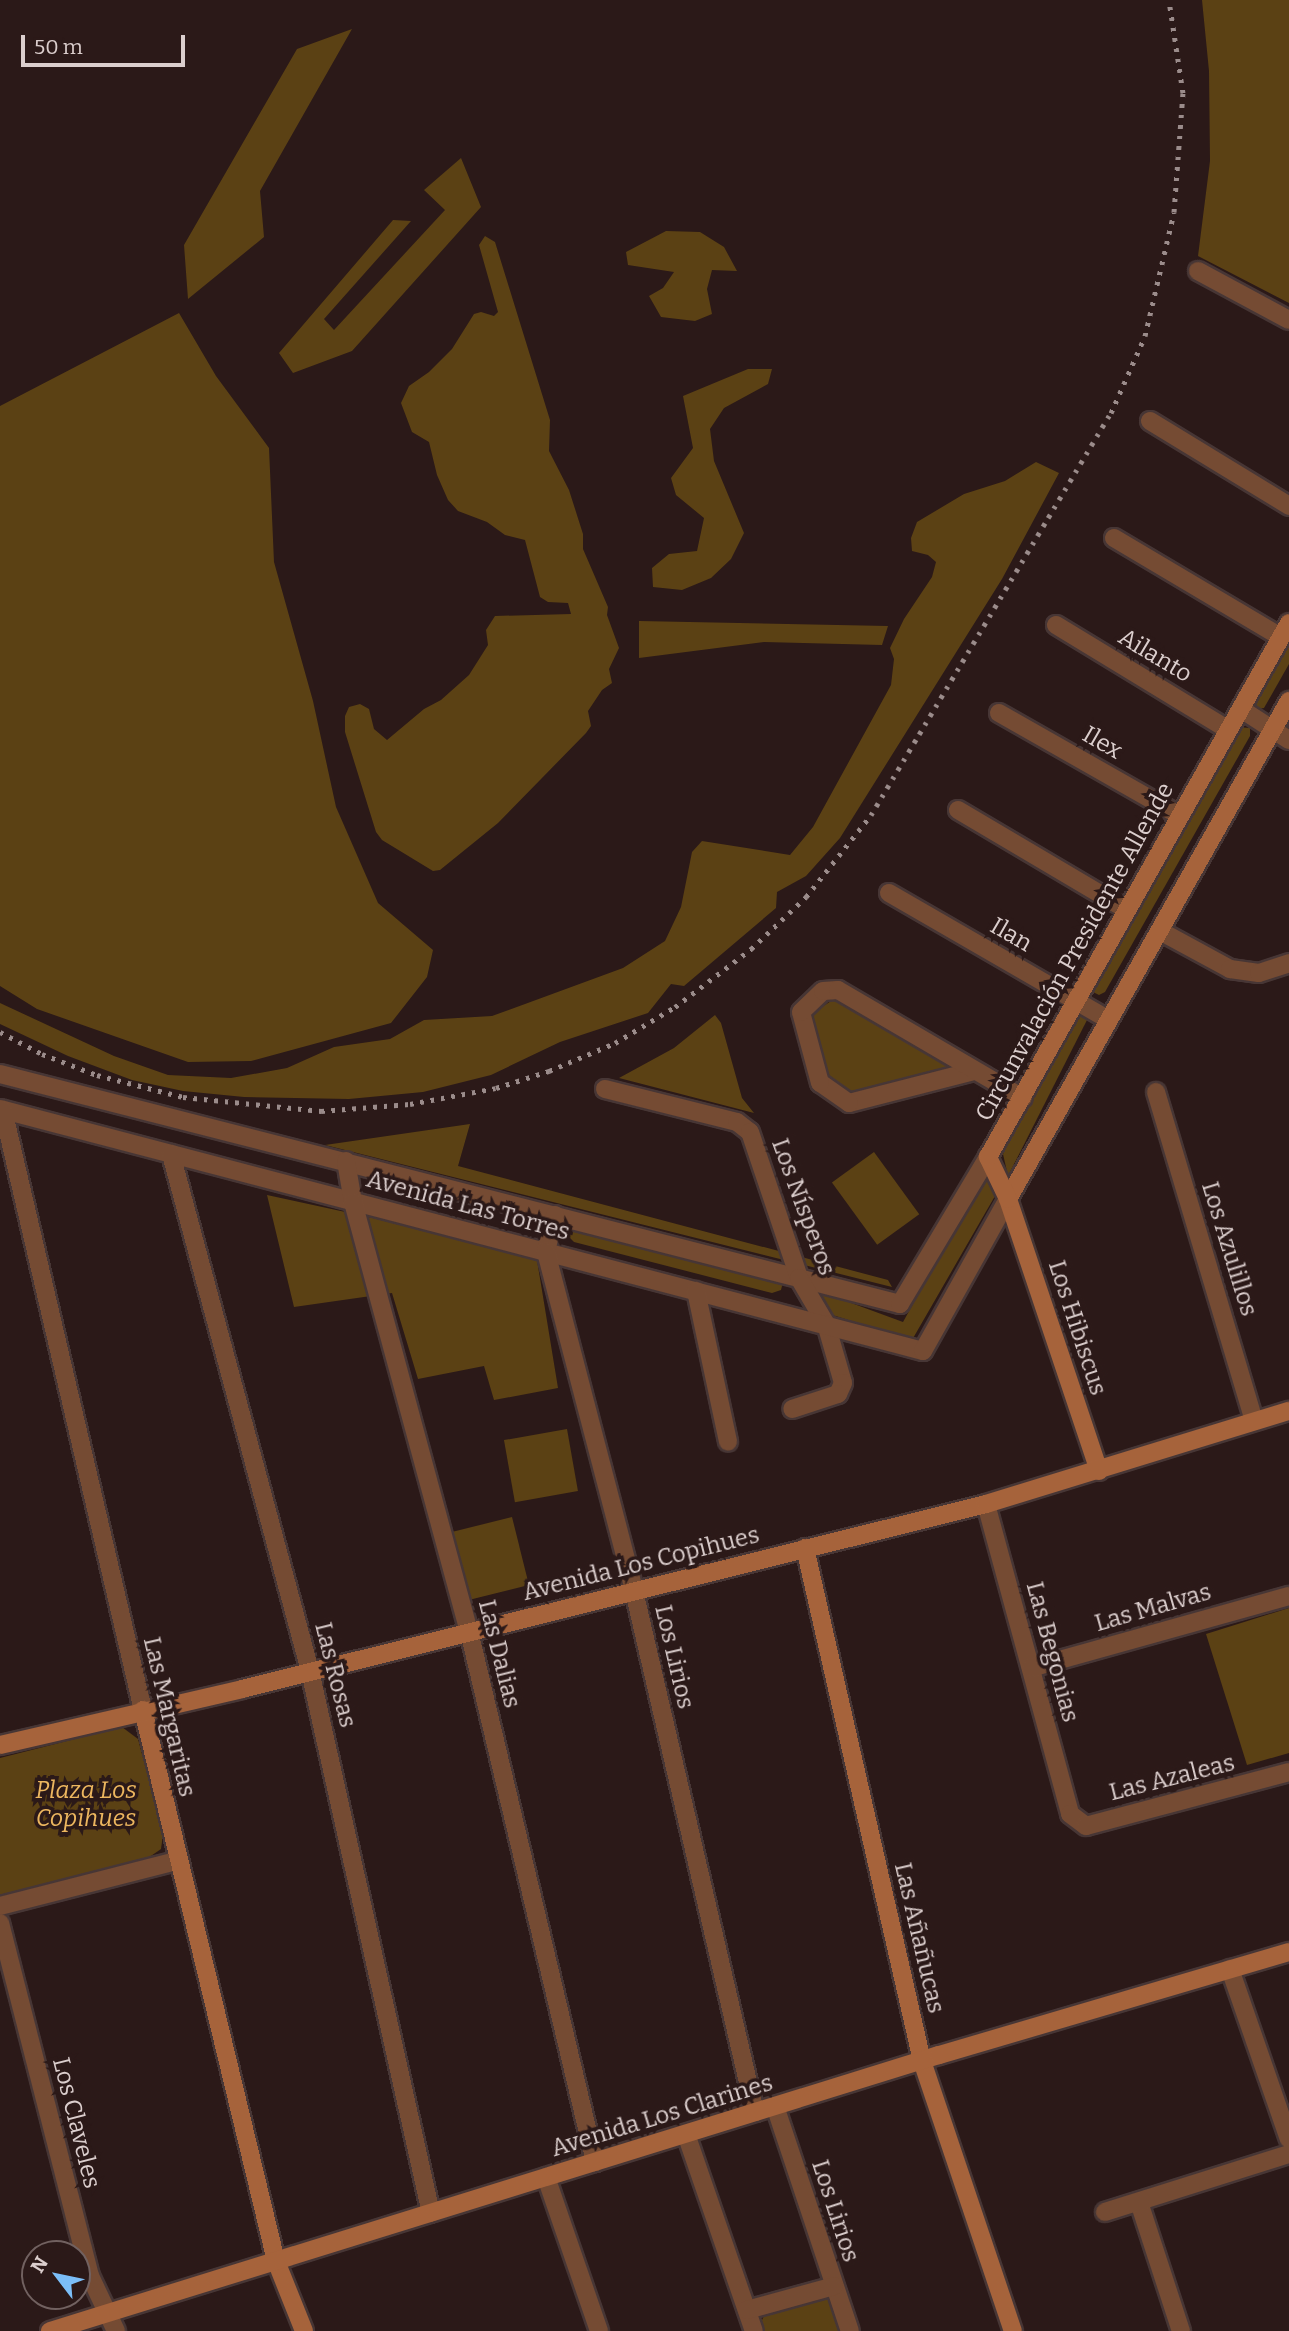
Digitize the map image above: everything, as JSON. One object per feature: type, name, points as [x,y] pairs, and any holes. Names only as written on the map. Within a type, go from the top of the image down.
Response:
[{"type":"main road","name":"Circunvalación Presidente Allende","points":[[988,1157],[1285,630]]},
{"type":"main road","points":[[1008,1199],[1289,701]]},
{"type":"main road","name":"Los Hibiscus","points":[[988,1157],[1008,1199],[1099,1471]]},
{"type":"main road","name":"Avenida Los Copihues","points":[[0,1745],[986,1504],[1289,1411]]},
{"type":"main road","name":"Las Añañucas","points":[[804,1548],[922,2060],[1013,2331]]},
{"type":"main road","name":"Las Margaritas","points":[[143,1710],[177,1861],[276,2261],[304,2331]]},
{"type":"main road","name":"Avenida Los Clarines","points":[[50,2331],[922,2060],[1289,1952]]},
{"type":"street","points":[[1198,271],[1289,320]]},
{"type":"street","points":[[1150,421],[1289,506]]},
{"type":"street","points":[[1114,538],[1285,630]]},
{"type":"street","name":"Ailanto","points":[[1056,625],[1229,730]]},
{"type":"street","points":[[1241,709],[1272,732],[1289,740]]},
{"type":"street","name":"Ilex","points":[[999,713],[1180,816]]},
{"type":"street","points":[[958,810],[1127,910]]},
{"type":"street","name":"Ilan","points":[[889,893],[1109,1020]]},
{"type":"street","points":[[1160,931],[1230,969],[1259,973],[1288,966]]},
{"type":"street","points":[[974,1071],[849,1103],[820,1083],[801,1012],[823,991],[838,990],[1023,1098]]},
{"type":"street","name":"Avenida Las Torres","points":[[0,1074],[900,1304]]},
{"type":"street","name":"Los Nísperos","points":[[605,1089],[737,1122],[750,1132],[799,1278],[826,1324],[843,1383],[838,1394],[792,1409]]},
{"type":"street","name":"Los Azulillos","points":[[1156,1092],[1254,1421]]},
{"type":"street","name":"Avenida Las Torres","points":[[1,1110],[923,1350],[1008,1199]]},
{"type":"street","name":"Las Margaritas","points":[[1,1110],[143,1710]]},
{"type":"street","name":"Las Rosas","points":[[171,1154],[310,1671],[431,2213]]},
{"type":"street","name":"Circunvalación Presidente Allende","points":[[900,1304],[988,1157]]},
{"type":"street","name":"Las Dalias","points":[[346,1161],[353,1202],[469,1632],[595,2162]]},
{"type":"street","name":"Los Lirios","points":[[555,1215],[547,1252],[634,1591],[755,2112]]},
{"type":"street","points":[[696,1291],[728,1441]]},
{"type":"street","name":"Las Begonias","points":[[986,1504],[1070,1814]]},
{"type":"street","name":"Las Malvas","points":[[1031,1668],[1289,1595]]},
{"type":"street","name":"Las Azaleas","points":[[1070,1814],[1086,1826],[1289,1772]]},
{"type":"street","points":[[0,1906],[177,1861]]},
{"type":"street","name":"Los Claveles","points":[[0,1923],[90,2276],[116,2331]]},
{"type":"street","points":[[1230,1969],[1289,2139]]},
{"type":"street","name":"Los Lirios","points":[[775,2106],[850,2331]]},
{"type":"street","points":[[686,2134],[754,2331]]},
{"type":"street","points":[[1105,2212],[1289,2154]]},
{"type":"street","points":[[546,2177],[598,2331]]},
{"type":"street","points":[[1139,2202],[1181,2331]]},
{"type":"street","points":[[747,2310],[834,2286]]},
{"type":"green space","points":[[1202,0],[1289,0],[1289,303],[1198,256],[1210,161],[1209,71]]},
{"type":"green space","points":[[352,29],[260,191],[264,237],[188,299],[184,245],[297,49]]},
{"type":"green space","points":[[461,158],[481,207],[352,351],[293,373],[279,353],[393,220],[411,221],[324,319],[334,330],[445,210],[424,190]]},
{"type":"green space","points":[[666,231],[700,232],[724,247],[737,271],[712,270],[707,289],[712,314],[695,321],[661,317],[649,296],[663,288],[674,272],[628,265],[626,252]]},
{"type":"green space","points":[[485,236],[495,242],[550,420],[549,451],[569,490],[583,534],[583,549],[608,607],[607,615],[619,648],[609,669],[612,683],[602,690],[588,711],[591,726],[586,733],[498,823],[440,870],[433,871],[382,840],[376,832],[345,732],[345,716],[349,707],[360,704],[369,709],[374,729],[387,740],[424,709],[441,700],[469,675],[488,645],[486,630],[495,616],[571,614],[568,603],[548,602],[540,597],[525,540],[505,535],[487,522],[458,511],[448,500],[437,475],[429,442],[412,432],[401,403],[409,386],[429,372],[452,349],[474,314],[481,312],[494,316],[498,312],[479,245]]},
{"type":"green space","points":[[179,313],[216,376],[269,448],[274,562],[313,701],[336,807],[378,903],[433,950],[427,977],[391,1023],[251,1061],[188,1062],[37,1009],[0,986],[0,406]]},
{"type":"green space","points":[[748,369],[772,369],[768,384],[724,408],[710,429],[714,461],[744,533],[731,559],[711,578],[682,590],[653,587],[652,568],[669,554],[697,551],[704,518],[676,495],[671,478],[693,448],[683,396]]},
{"type":"green space","points":[[1036,462],[1059,473],[1002,579],[840,838],[806,876],[777,892],[776,908],[684,986],[671,984],[648,1013],[560,1042],[491,1075],[423,1092],[349,1099],[244,1097],[183,1091],[132,1080],[68,1056],[0,1024],[0,1003],[114,1056],[168,1075],[231,1078],[287,1068],[334,1047],[390,1039],[424,1020],[492,1016],[623,968],[665,941],[681,907],[692,852],[702,841],[790,855],[813,827],[891,685],[894,659],[890,648],[904,619],[932,577],[936,562],[928,555],[912,551],[911,538],[917,522],[964,494],[1005,481]]},
{"type":"green space","points":[[639,621],[888,626],[882,645],[764,642],[639,658]]},
{"type":"green space","points":[[1289,633],[1289,664],[1264,708],[1253,707],[1251,700]]},
{"type":"green space","points":[[1237,727],[1250,728],[1250,736],[1105,992],[1099,995],[1091,991]]},
{"type":"green space","points":[[834,999],[843,999],[953,1067],[851,1095],[828,1074],[810,1015]]},
{"type":"green space","points":[[1084,1012],[1087,1020],[1008,1176],[1003,1154],[1074,1016]]},
{"type":"green space","points":[[715,1015],[721,1023],[742,1098],[754,1113],[619,1078],[674,1048]]},
{"type":"green space","points":[[470,1124],[458,1166],[888,1280],[892,1287],[325,1145]]},
{"type":"green space","points":[[874,1152],[919,1214],[877,1245],[832,1183]]},
{"type":"green space","points":[[987,1171],[995,1196],[912,1340],[826,1313],[816,1290],[903,1322]]},
{"type":"green space","points":[[267,1195],[373,1218],[537,1260],[558,1388],[494,1400],[484,1366],[418,1379],[392,1293],[294,1307]]},
{"type":"green space","points":[[570,1229],[783,1282],[781,1290],[772,1293],[574,1242],[568,1236]]},
{"type":"green space","points":[[567,1429],[578,1491],[515,1502],[504,1440]]},
{"type":"green space","points":[[512,1517],[529,1585],[469,1600],[452,1532]]},
{"type":"green space","points":[[1289,1608],[1289,1753],[1247,1765],[1206,1634]]},
{"type":"green space","name":"Plaza Los Copihues","points":[[122,1727],[138,1739],[163,1834],[161,1849],[148,1858],[0,1895],[0,1758]]},
{"type":"green space","points":[[818,2295],[828,2299],[839,2331],[762,2331],[760,2324],[765,2314]]},
{"type":"railway","points":[[0,1032],[42,1054],[97,1075],[183,1097],[321,1111],[410,1104],[496,1088],[549,1071],[615,1043],[675,1007],[751,949],[806,897],[871,815],[1111,413],[1145,336],[1174,212],[1183,93],[1169,0]]}]
